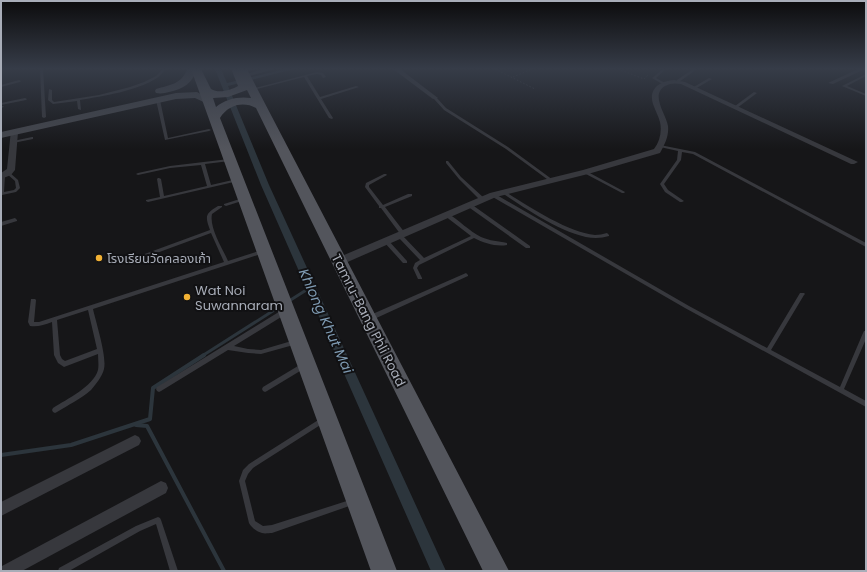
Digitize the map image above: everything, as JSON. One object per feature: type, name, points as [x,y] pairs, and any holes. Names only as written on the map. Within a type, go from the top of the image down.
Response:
[{"type":"main road","points":[[1,126],[44,117],[79,104],[147,96]]},
{"type":"main road","points":[[1,135],[13,137],[158,100],[165,96]]},
{"type":"main road","points":[[200,96],[211,98],[216,96]]},
{"type":"main road","points":[[214,119],[232,103],[237,96]]},
{"type":"main road","name":"Tamru-Bang Phli Road","points":[[254,96],[340,261],[496,571]]},
{"type":"main road","points":[[211,98],[214,119],[384,571]]},
{"type":"street","points":[[340,261],[493,195],[552,181],[657,151],[661,146],[664,132],[664,122],[655,96]]},
{"type":"street","points":[[711,96],[854,162]]},
{"type":"street","points":[[4,175],[11,167],[13,137]]},
{"type":"street","points":[[1,509],[135,442]]},
{"type":"street","points":[[7,571],[161,488]]},
{"type":"lane","points":[[43,96],[44,117]]},
{"type":"lane","points":[[50,96],[50,100],[53,103],[79,104],[108,96]]},
{"type":"lane","points":[[327,96],[319,98],[331,118]]},
{"type":"lane","points":[[736,107],[751,96]]},
{"type":"lane","points":[[435,98],[445,108],[507,148],[552,181]]},
{"type":"lane","points":[[1,106],[25,99]]},
{"type":"lane","points":[[158,100],[166,139],[214,119]]},
{"type":"lane","points":[[13,137],[32,138]]},
{"type":"lane","points":[[661,146],[694,153],[866,245]]},
{"type":"lane","points":[[680,150],[679,160],[662,184],[666,191],[682,201]]},
{"type":"lane","points":[[138,174],[170,167],[230,160]]},
{"type":"lane","points":[[447,162],[460,178],[482,199]]},
{"type":"lane","points":[[203,163],[209,187]]},
{"type":"lane","points":[[585,172],[624,192]]},
{"type":"lane","points":[[4,175],[16,181],[18,188],[15,192],[2,194],[4,175]]},
{"type":"lane","points":[[385,175],[367,184],[367,187],[401,235],[424,261]]},
{"type":"lane","points":[[159,179],[162,198]]},
{"type":"lane","points":[[148,201],[237,180]]},
{"type":"lane","points":[[503,192],[543,216],[572,230],[594,236],[607,235]]},
{"type":"lane","points":[[381,207],[410,195]]},
{"type":"lane","points":[[493,195],[687,307],[866,404]]},
{"type":"lane","points":[[227,263],[212,232],[209,217],[210,213],[223,206],[244,199]]},
{"type":"lane","points":[[469,205],[528,247]]},
{"type":"lane","points":[[447,215],[474,236],[491,244],[505,244]]},
{"type":"lane","points":[[1,224],[15,220]]},
{"type":"lane","points":[[133,260],[212,232]]},
{"type":"lane","points":[[420,278],[415,266],[474,236]]},
{"type":"lane","points":[[386,241],[405,262]]},
{"type":"lane","points":[[33,300],[32,324],[39,324],[264,251]]},
{"type":"lane","points":[[369,319],[466,275]]},
{"type":"lane","points":[[768,351],[802,294]]},
{"type":"lane","points":[[159,389],[226,348],[284,303]]},
{"type":"lane","points":[[55,410],[89,387],[97,378],[102,368],[90,308]]},
{"type":"lane","points":[[54,320],[57,355],[60,361],[64,364],[99,351]]},
{"type":"lane","points":[[840,390],[866,333]]},
{"type":"lane","points":[[226,348],[261,352],[298,342]]},
{"type":"lane","points":[[265,390],[306,364]]},
{"type":"lane","points":[[326,418],[251,466],[245,472],[242,481],[252,523],[262,530],[272,529],[358,501]]},
{"type":"lane","points":[[62,571],[138,528],[158,520],[174,571]]},
{"type":"waterway","name":"Khlong Khut Mai","points":[[229,96],[265,185],[439,571]]},
{"type":"waterway","points":[[289,301],[311,287]]},
{"type":"waterway","points":[[202,356],[279,307]]},
{"type":"waterway","points":[[1,455],[71,445],[150,419],[153,388],[204,355]]},
{"type":"waterway","points":[[136,425],[147,426],[224,571]]},
{"type":"place","name":"โรงเรียนวัดคลองเก้า","points":[[99,258]]},
{"type":"place","name":"Wat Noi Suwannaram","points":[[187,297]]}]
